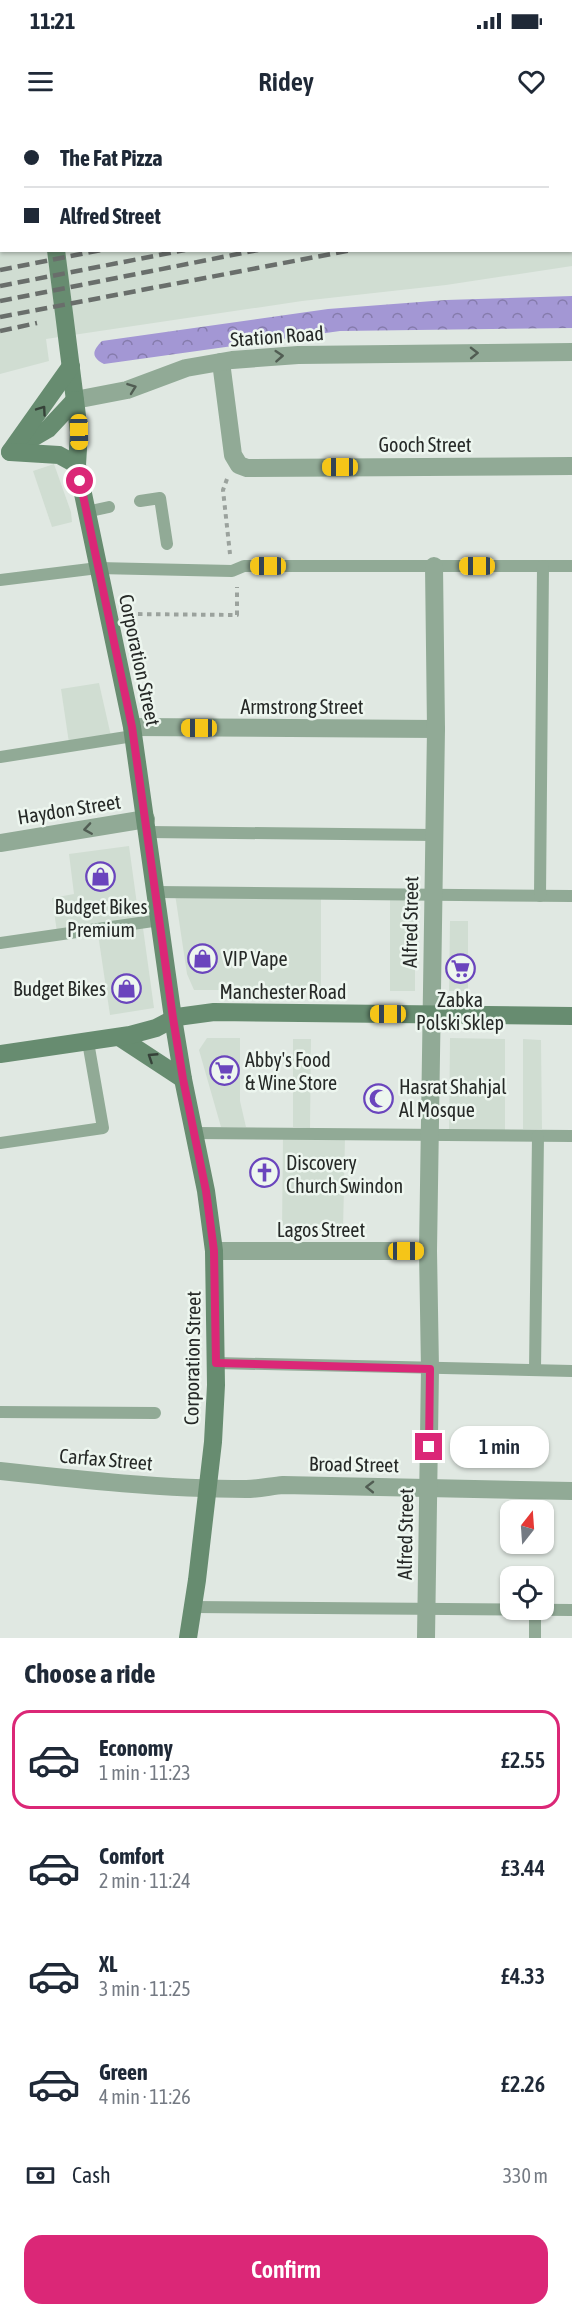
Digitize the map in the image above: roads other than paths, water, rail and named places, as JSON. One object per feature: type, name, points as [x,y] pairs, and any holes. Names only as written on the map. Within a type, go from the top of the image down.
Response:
[{"type":"street","name":"Corporation Street","points":[[56,252],[79,432],[77,465],[133,732],[173,1018],[206,1191],[214,1251],[216,1363],[213,1442],[188,1638]]},
{"type":"street","name":"Station Road","points":[[75,400],[127,390],[186,368],[221,362],[298,355],[572,352]]},
{"type":"street","name":"Gooch Street","points":[[221,362],[233,455],[239,465],[247,468],[572,466]]},
{"type":"street","points":[[5,455],[71,366]]},
{"type":"street","points":[[5,455],[48,429],[75,400]]},
{"type":"street","points":[[5,455],[59,455],[77,465]]},
{"type":"street","name":"Alfred Street","points":[[426,1638],[430,1369],[429,1134],[436,729],[434,566]]},
{"type":"street","name":"Armstrong Street","points":[[133,732],[436,729]]},
{"type":"street","name":"Haydon Street","points":[[0,843],[147,826]]},
{"type":"street","name":"Manchester Road","points":[[0,1054],[119,1037],[156,1028],[173,1018],[214,1012],[572,1016]]},
{"type":"street","points":[[119,1037],[183,1079]]},
{"type":"street","name":"Lagos Street","points":[[214,1251],[428,1251]]},
{"type":"street","name":"Carfax Street","points":[[0,1471],[152,1487],[208,1487]]},
{"type":"street","name":"Broad Street","points":[[208,1487],[245,1489],[283,1485],[572,1491]]},
{"type":"lane","points":[[140,501],[160,498],[167,544]]},
{"type":"lane","points":[[86,512],[109,507]]},
{"type":"lane","points":[[0,580],[98,568],[232,571],[244,566],[572,566]]},
{"type":"lane","points":[[540,896],[543,566]]},
{"type":"lane","points":[[0,757],[133,732]]},
{"type":"lane","points":[[147,826],[434,835]]},
{"type":"lane","points":[[156,892],[572,896]]},
{"type":"lane","points":[[0,943],[160,920]]},
{"type":"lane","points":[[0,1143],[103,1128],[88,1042]]},
{"type":"lane","points":[[195,1133],[572,1136]]},
{"type":"lane","points":[[535,1370],[538,1136]]},
{"type":"lane","points":[[216,1363],[572,1371]]},
{"type":"lane","points":[[0,1412],[155,1413]]},
{"type":"lane","points":[[193,1607],[500,1610]]},
{"type":"lane","points":[[554,1610],[572,1610]]},
{"type":"lane","points":[[535,1620],[535,1638]]},
{"type":"railway","points":[[0,270],[91,252]]},
{"type":"railway","points":[[0,286],[175,252]]},
{"type":"railway","points":[[0,301],[248,252]]},
{"type":"railway","points":[[0,317],[341,252]]},
{"type":"railway","points":[[0,331],[37,323]]},
{"type":"place","name":"Budget Bikes Premium","points":[[101,876]]},
{"type":"place","name":"VIP Vape","points":[[202,958]]},
{"type":"place","name":"Zabka Polski Sklep","points":[[460,968]]},
{"type":"place","name":"Budget Bikes","points":[[127,988]]},
{"type":"place","name":"Abby's Food & Wine Store","points":[[224,1070]]},
{"type":"place","name":"Hasrat Shahjal Al Mosque","points":[[378,1098]]},
{"type":"place","name":"Discovery Church Swindon","points":[[265,1173]]}]
